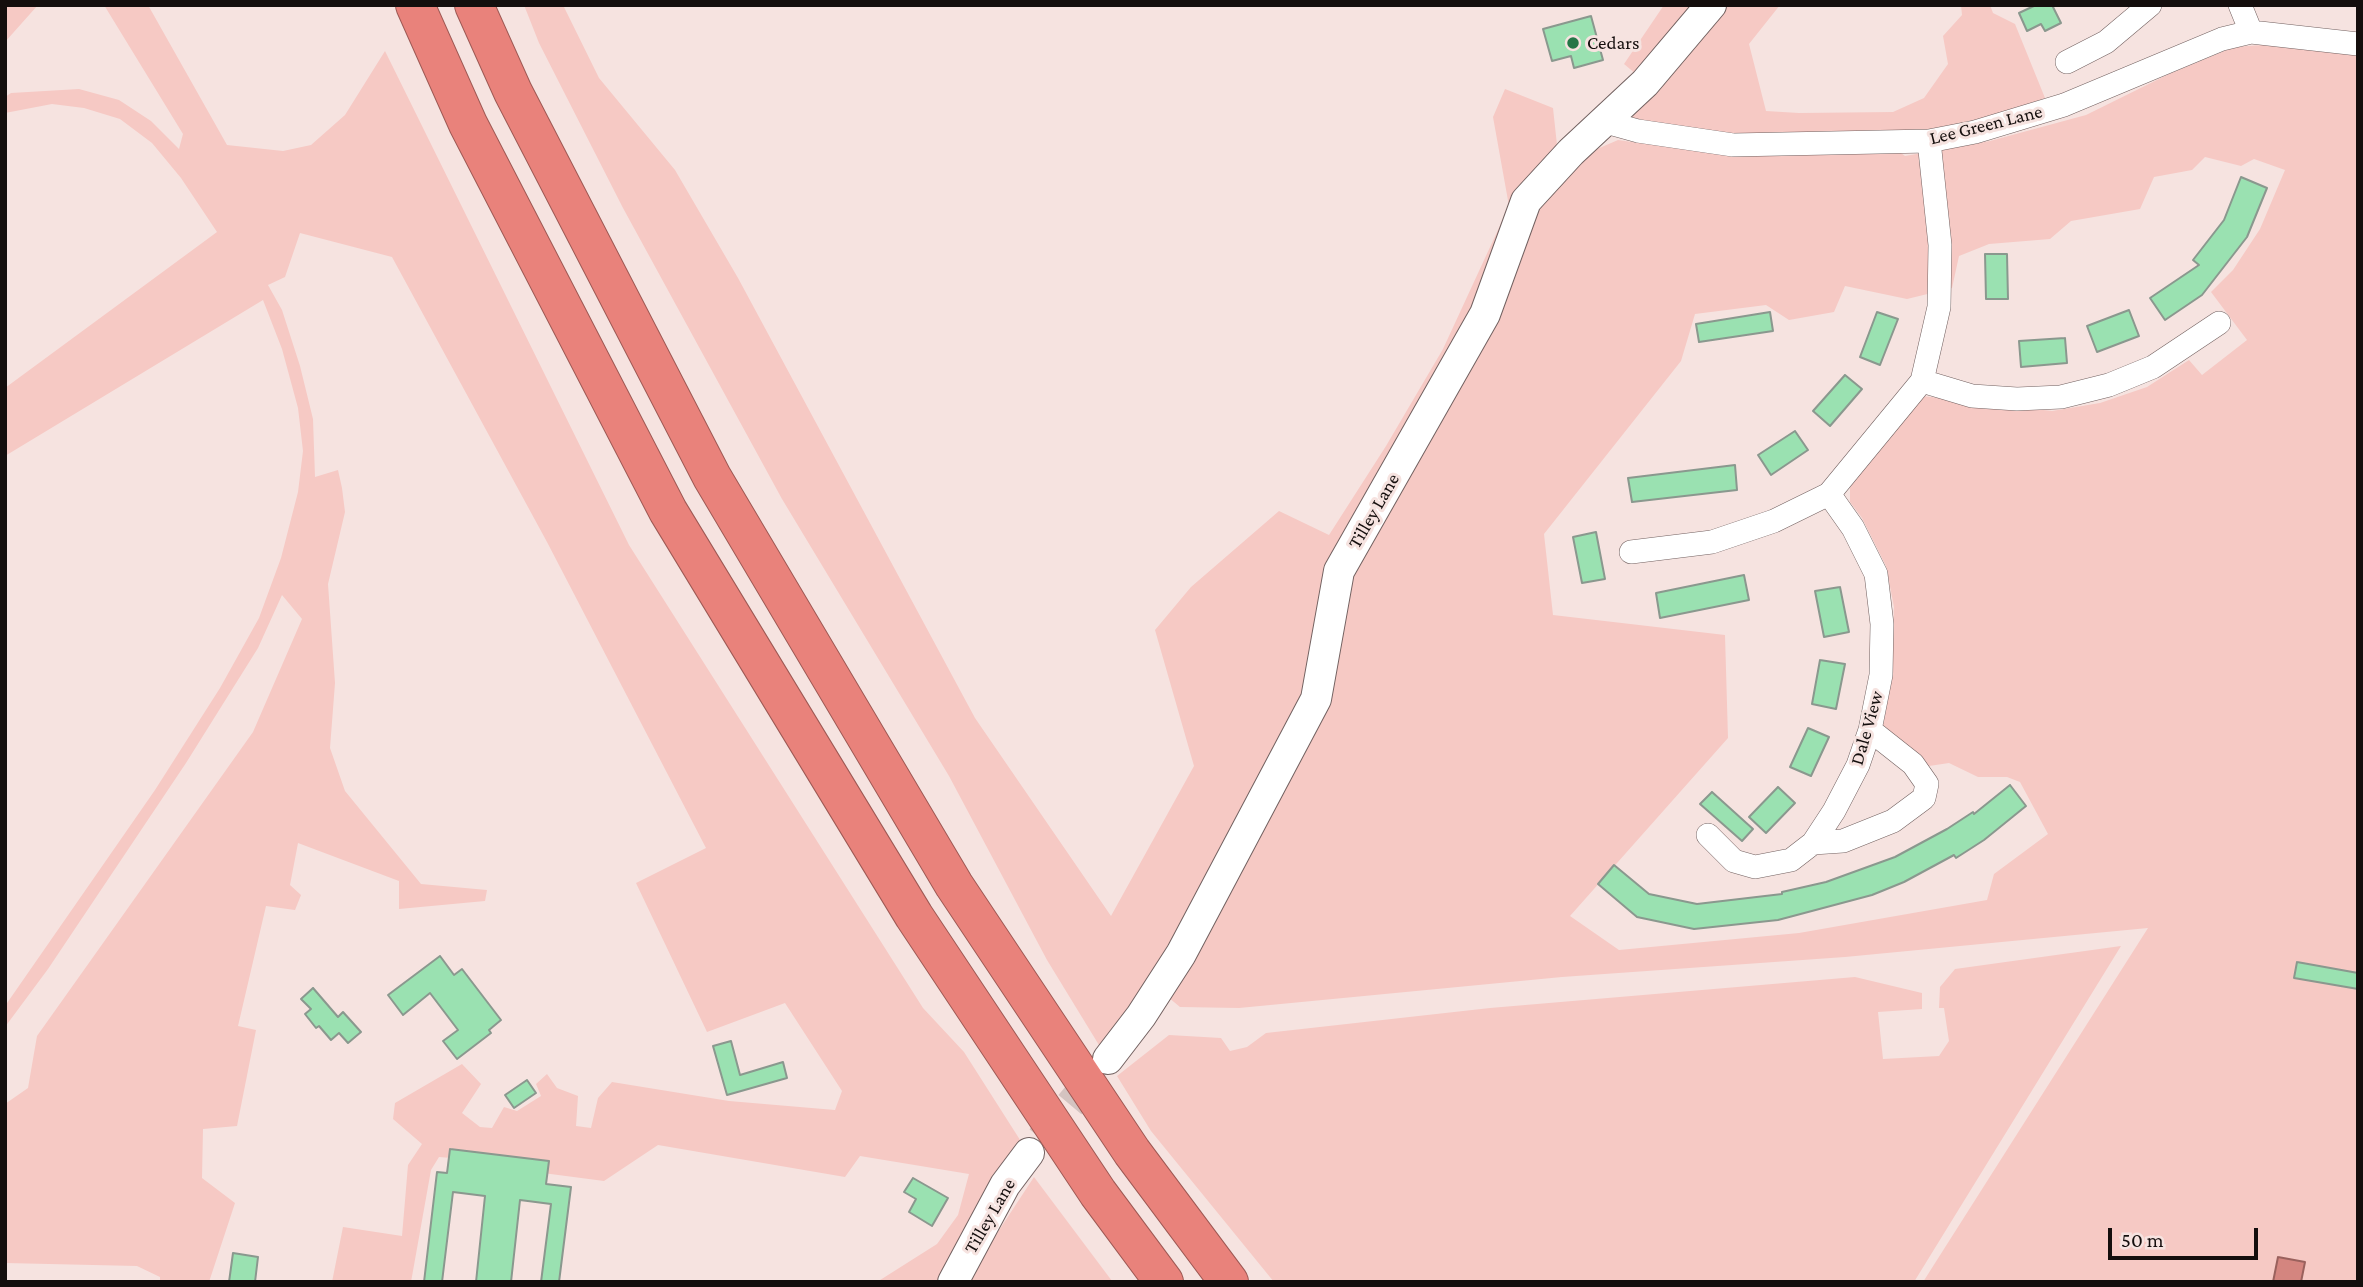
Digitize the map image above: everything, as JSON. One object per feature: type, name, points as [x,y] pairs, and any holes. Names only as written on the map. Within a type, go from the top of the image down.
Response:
[{"type":"highway","points":[[415,5],[468,124],[668,511],[914,916],[1098,1193],[1164,1282]]},
{"type":"highway","points":[[474,5],[513,92],[712,477],[954,885],[1132,1152],[1229,1282]]},
{"type":"street","name":"Tilley Lane","points":[[1108,1059],[1141,1016],[1181,954],[1316,699],[1339,571],[1485,314],[1526,201],[1602,121],[1645,83],[1711,5]]},
{"type":"street","points":[[2067,62],[2106,42],[2150,5]]},
{"type":"street","points":[[2240,5],[2251,32]]},
{"type":"street","name":"Lee Green Lane","points":[[1602,121],[1638,131],[1733,145],[1929,141],[1975,132],[2064,105],[2222,40],[2251,32],[2358,44]]},
{"type":"street","points":[[1631,552],[1712,542],[1774,520],[1829,494],[1922,381],[1939,307],[1940,244],[1929,141]]},
{"type":"street","points":[[1922,381],[1972,396],[2017,399],[2061,397],[2109,385],[2153,367],[2219,323]]},
{"type":"street","name":"Dale View","points":[[1709,835],[1734,861],[1755,867],[1791,860],[1813,843],[1834,811],[1858,765],[1870,730],[1881,675],[1882,624],[1876,574],[1853,528],[1829,494]]},
{"type":"street","points":[[1813,843],[1843,841],[1893,821],[1924,798],[1927,784],[1913,764],[1870,730]]},
{"type":"street","name":"Tilley Lane","points":[[953,1282],[1005,1185],[1029,1153]]},
{"type":"shaded area","points":[[38,5],[5,42],[5,7]]},
{"type":"shaded area","points":[[104,5],[148,5],[227,145],[283,151],[311,145],[345,115],[385,51],[629,545],[923,1008],[964,1052],[1022,1143],[939,1282],[877,1282],[937,1244],[958,1215],[969,1174],[860,1156],[845,1177],[658,1145],[604,1181],[543,1173],[488,1161],[439,1157],[431,1170],[411,1282],[332,1282],[343,1227],[402,1236],[408,1165],[422,1144],[393,1119],[395,1103],[462,1064],[481,1084],[462,1113],[480,1127],[492,1128],[504,1107],[517,1111],[541,1096],[536,1084],[547,1074],[557,1088],[578,1096],[576,1126],[591,1128],[598,1098],[612,1082],[729,1101],[835,1110],[842,1091],[785,1003],[707,1032],[636,883],[706,848],[547,542],[392,257],[300,233],[285,277],[268,285],[282,310],[313,419],[315,477],[338,470],[342,488],[345,512],[328,584],[335,683],[330,748],[345,791],[421,884],[487,890],[485,901],[399,909],[399,881],[298,843],[290,885],[301,895],[295,910],[266,906],[238,1026],[256,1030],[237,1126],[203,1129],[202,1178],[235,1203],[209,1282],[160,1282],[160,1277],[137,1266],[5,1263],[5,1104],[28,1088],[37,1036],[253,732],[302,619],[282,595],[258,648],[186,763],[48,969],[5,1027],[5,1006],[155,790],[220,688],[259,618],[281,558],[298,492],[303,451],[298,408],[282,349],[263,300],[5,456],[5,388],[217,232],[181,178],[152,143],[120,119],[84,108],[52,104],[5,113],[5,97],[11,93],[79,89],[119,100],[151,121],[179,149],[183,134]]},
{"type":"shaded area","points":[[524,5],[563,5],[599,78],[675,170],[738,278],[975,718],[1111,916],[1194,766],[1155,630],[1191,587],[1279,511],[1329,535],[1443,349],[1509,206],[1493,117],[1505,89],[1553,108],[1557,145],[1574,159],[1618,140],[1639,143],[1630,106],[1724,5],[1780,5],[1749,44],[1766,111],[1893,112],[1924,98],[1948,64],[1943,36],[1962,15],[1961,5],[1990,5],[1993,13],[2015,24],[2045,98],[1979,125],[1894,148],[1905,156],[1990,141],[2086,115],[2169,74],[2234,47],[2291,43],[2358,54],[2358,1282],[1923,1282],[2148,928],[1845,957],[1562,977],[1239,1008],[1180,1007],[1151,983],[1102,1050],[1047,960],[949,776],[782,499],[623,208],[539,43]],"holes":[[[2205,157],[2241,166],[2254,159],[2285,170],[2260,229],[2233,270],[2211,292],[2247,340],[2202,375],[2189,360],[2147,387],[2100,403],[2052,411],[1922,396],[1859,471],[1850,488],[1850,502],[1862,518],[1886,566],[1894,607],[1892,674],[1883,726],[1929,766],[1949,763],[1978,777],[2007,777],[2020,782],[2048,834],[1994,874],[1987,900],[1799,933],[1619,950],[1570,916],[1728,738],[1725,635],[1553,615],[1544,534],[1681,361],[1695,314],[1766,305],[1789,320],[1834,312],[1845,286],[1907,299],[1952,288],[1959,256],[1989,244],[2050,239],[2071,221],[2140,209],[2154,177],[2192,170]]]},
{"type":"shaded area","points":[[1664,5],[1693,5],[1636,74],[1624,64]]},
{"type":"shaded area","points":[[2121,946],[1914,1282],[1274,1282],[1151,1131],[1117,1076],[1169,1035],[1221,1038],[1230,1051],[1247,1047],[1266,1033],[1490,1008],[1855,977],[1922,993],[1922,1009],[1878,1012],[1883,1059],[1939,1056],[1949,1041],[1944,1008],[1939,1008],[1940,987],[1955,969]]},
{"type":"shaded area","points":[[1034,1177],[1112,1281],[1112,1282],[965,1282]]},
{"type":"shaded area","points":[[2278,1257],[2305,1262],[2301,1282],[2273,1282]]},
{"type":"building","points":[[2036,5],[2052,5],[2061,23],[2045,31],[2041,24],[2027,31],[2019,13]]},
{"type":"building","name":"Cedars","points":[[1591,16],[1603,60],[1574,68],[1571,56],[1552,61],[1543,29]]},
{"type":"building","points":[[2241,177],[2267,188],[2247,237],[2202,295],[2165,320],[2150,298],[2199,265],[2193,260],[2224,220]]},
{"type":"building","points":[[1985,254],[2007,254],[2008,299],[1986,299]]},
{"type":"building","points":[[2129,310],[2139,336],[2097,352],[2087,326]]},
{"type":"building","points":[[1770,312],[1773,331],[1699,342],[1696,324]]},
{"type":"building","points":[[1877,312],[1898,319],[1880,365],[1860,357]]},
{"type":"building","points":[[2065,338],[2067,363],[2021,367],[2019,341]]},
{"type":"building","points":[[1845,375],[1862,389],[1830,426],[1813,411]]},
{"type":"building","points":[[1795,431],[1808,450],[1771,475],[1758,455]]},
{"type":"building","points":[[1735,465],[1737,490],[1632,502],[1628,478]]},
{"type":"building","points":[[1596,532],[1605,579],[1582,583],[1573,537]]},
{"type":"building","points":[[1744,575],[1749,600],[1660,618],[1656,593]]},
{"type":"building","points":[[1840,587],[1849,632],[1824,637],[1815,591]]},
{"type":"building","points":[[1820,660],[1845,664],[1836,709],[1812,704]]},
{"type":"building","points":[[1808,728],[1829,737],[1811,776],[1790,767]]},
{"type":"building","points":[[2010,785],[2026,806],[1984,840],[1956,858],[1954,855],[1904,882],[1872,895],[1778,920],[1694,929],[1637,917],[1598,884],[1614,865],[1649,894],[1697,904],[1782,894],[1826,882],[1895,857],[1973,812],[1974,814]]},
{"type":"building","points":[[1778,787],[1795,803],[1766,833],[1749,817]]},
{"type":"building","points":[[1712,792],[1753,829],[1742,841],[1700,804]]},
{"type":"building","points":[[440,956],[454,975],[462,969],[501,1020],[489,1030],[491,1033],[457,1059],[443,1041],[458,1030],[430,993],[403,1015],[388,995]]},
{"type":"building","points":[[2297,962],[2358,973],[2358,989],[2294,978]]},
{"type":"building","points":[[313,988],[338,1017],[343,1012],[361,1032],[348,1043],[339,1033],[331,1040],[319,1026],[316,1028],[305,1014],[311,1009],[301,999]]},
{"type":"building","points":[[731,1041],[740,1075],[783,1062],[787,1078],[727,1095],[713,1046]]},
{"type":"building","points":[[527,1080],[536,1093],[514,1108],[505,1095]]},
{"type":"building","points":[[450,1149],[549,1161],[546,1184],[571,1187],[559,1282],[541,1282],[551,1204],[520,1200],[511,1282],[476,1282],[485,1196],[453,1192],[442,1282],[424,1282],[437,1172],[447,1173]]},
{"type":"building","points":[[913,1178],[948,1198],[932,1226],[909,1212],[916,1199],[904,1192]]},
{"type":"building","points":[[233,1253],[258,1257],[255,1282],[229,1282]]},
{"type":"tunnel","points":[[1041,1139],[1099,1070]]},
{"type":"place","name":"Cedars","points":[[1573,43]]}]
